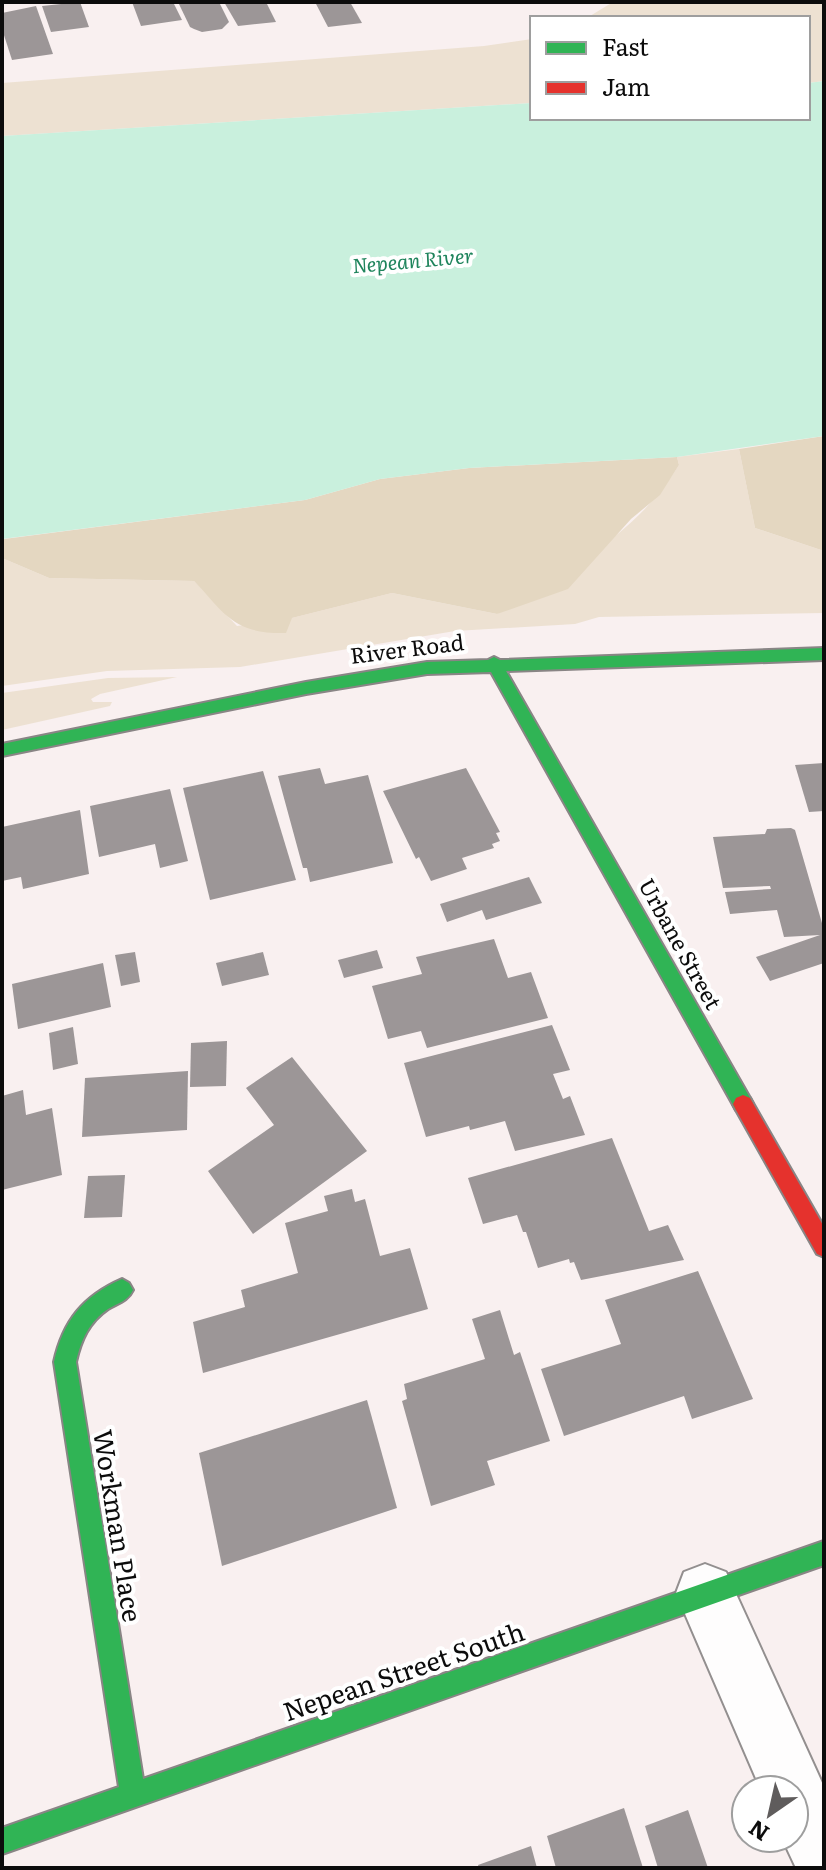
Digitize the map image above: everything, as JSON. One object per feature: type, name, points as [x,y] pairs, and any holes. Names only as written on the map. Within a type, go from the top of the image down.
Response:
[{"type":"street","name":"River Road","points":[[2,750],[306,688],[427,668],[494,663],[824,654]]},
{"type":"street","name":"Urbane Street","points":[[494,663],[824,1247]]},
{"type":"street","name":"Workman Place","points":[[122,1290],[102,1297],[82,1314],[69,1336],[65,1362],[133,1796]]},
{"type":"street","name":"Nepean Street South","points":[[2,1841],[824,1553]]},
{"type":"street","points":[[705,1593],[786,1774]]},
{"type":"street","points":[[810,1827],[824,1859]]},
{"type":"shaded area","points":[[613,2],[824,2],[824,81],[810,83],[810,16],[590,16]]},
{"type":"shaded area","points":[[530,39],[530,103],[2,136],[2,83],[484,46]]},
{"type":"shaded area","points":[[824,436],[824,551],[755,528],[739,449]]},
{"type":"shaded area","points":[[739,449],[755,528],[824,551],[824,613],[599,617],[575,624],[455,631],[240,667],[107,671],[2,686],[2,558],[49,578],[194,581],[237,626],[292,618],[392,593],[497,614],[573,567],[621,532],[662,490],[679,465],[677,457]]},
{"type":"shaded area","points":[[677,457],[679,465],[660,495],[631,519],[568,589],[497,614],[392,593],[292,618],[286,633],[268,632],[254,630],[233,620],[194,581],[49,578],[2,558],[4,539],[305,500],[380,479],[469,468]]},
{"type":"shaded area","points":[[177,677],[100,694],[91,699],[93,702],[112,702],[110,706],[2,730],[2,693],[108,678]]},
{"type":"water","name":"Nepean River","points":[[824,81],[824,436],[677,457],[469,468],[380,479],[305,500],[2,539],[2,136],[530,103],[530,120],[810,120],[810,83]]},
{"type":"building","points":[[80,2],[89,27],[51,32],[42,6]]},
{"type":"building","points":[[132,2],[173,2],[182,20],[141,26]]},
{"type":"building","points":[[178,2],[219,2],[229,22],[222,29],[202,32],[194,29],[190,27]]},
{"type":"building","points":[[224,2],[267,4],[276,22],[238,26]]},
{"type":"building","points":[[315,2],[350,2],[362,23],[328,27]]},
{"type":"building","points":[[36,6],[53,54],[12,60],[2,29],[2,13]]},
{"type":"building","points":[[824,763],[824,811],[809,812],[795,765]]},
{"type":"building","points":[[320,768],[325,784],[368,775],[393,863],[310,882],[307,868],[303,868],[278,776]]},
{"type":"building","points":[[466,768],[500,832],[496,833],[500,841],[492,844],[494,848],[462,858],[467,869],[431,881],[419,857],[416,859],[383,791]]},
{"type":"building","points":[[263,771],[296,880],[210,900],[183,788]]},
{"type":"building","points":[[170,789],[188,861],[160,868],[155,844],[99,857],[90,806]]},
{"type":"building","points":[[80,810],[89,874],[23,889],[21,877],[2,881],[2,827]]},
{"type":"building","points":[[767,829],[795,830],[824,930],[824,963],[770,981],[756,957],[820,935],[784,937],[777,910],[730,914],[725,892],[771,889],[770,886],[723,888],[713,837],[765,834]]},
{"type":"building","points":[[529,877],[542,903],[486,920],[482,910],[447,922],[440,904]]},
{"type":"building","points":[[494,939],[508,978],[531,972],[548,1018],[427,1048],[421,1031],[388,1039],[372,986],[422,974],[416,957]]},
{"type":"building","points":[[377,950],[383,968],[344,978],[338,960]]},
{"type":"building","points":[[135,952],[140,982],[121,986],[115,955]]},
{"type":"building","points":[[263,952],[269,975],[222,986],[216,963]]},
{"type":"building","points":[[103,963],[111,1007],[18,1029],[12,984]]},
{"type":"building","points":[[552,1025],[570,1070],[553,1074],[563,1099],[570,1096],[585,1135],[515,1151],[505,1121],[426,1137],[404,1063]]},
{"type":"building","points":[[73,1027],[78,1064],[53,1070],[49,1033]]},
{"type":"building","points":[[227,1041],[226,1086],[190,1087],[191,1043]]},
{"type":"building","points":[[292,1057],[367,1151],[253,1234],[208,1171],[274,1125],[246,1088]]},
{"type":"building","points":[[188,1071],[187,1130],[82,1137],[85,1078]]},
{"type":"building","points":[[23,1090],[26,1115],[52,1108],[62,1175],[2,1190],[2,1096]]},
{"type":"building","points":[[612,1138],[649,1231],[668,1225],[684,1260],[581,1280],[574,1262],[570,1263],[569,1259],[538,1268],[517,1215],[483,1224],[468,1178]]},
{"type":"building","points":[[125,1175],[122,1217],[84,1218],[88,1176]]},
{"type":"building","points":[[352,1189],[355,1202],[365,1199],[380,1256],[410,1248],[428,1309],[203,1373],[193,1322],[245,1307],[241,1290],[298,1273],[285,1223],[328,1211],[324,1196]]},
{"type":"building","points":[[698,1271],[753,1399],[692,1419],[684,1396],[564,1436],[541,1369],[621,1344],[605,1300]]},
{"type":"building","points":[[500,1310],[514,1355],[520,1352],[550,1441],[487,1461],[495,1485],[431,1506],[402,1401],[407,1399],[404,1384],[485,1359],[472,1319]]},
{"type":"building","points":[[367,1400],[397,1508],[222,1566],[199,1453]]},
{"type":"building","points":[[624,1808],[643,1868],[556,1868],[547,1836]]},
{"type":"building","points":[[688,1810],[708,1868],[658,1868],[645,1826]]},
{"type":"building","points":[[531,1846],[537,1868],[479,1868],[478,1865]]},
{"type":"traffic: fast","points":[[2,750],[306,688],[427,668],[824,654]]},
{"type":"traffic: fast","points":[[494,663],[743,1104]]},
{"type":"traffic: fast","points":[[122,1290],[100,1302],[83,1318],[72,1337],[65,1362],[133,1796]]},
{"type":"traffic: fast","points":[[2,1841],[824,1553]]},
{"type":"traffic: jam","points":[[743,1104],[824,1247]]}]
